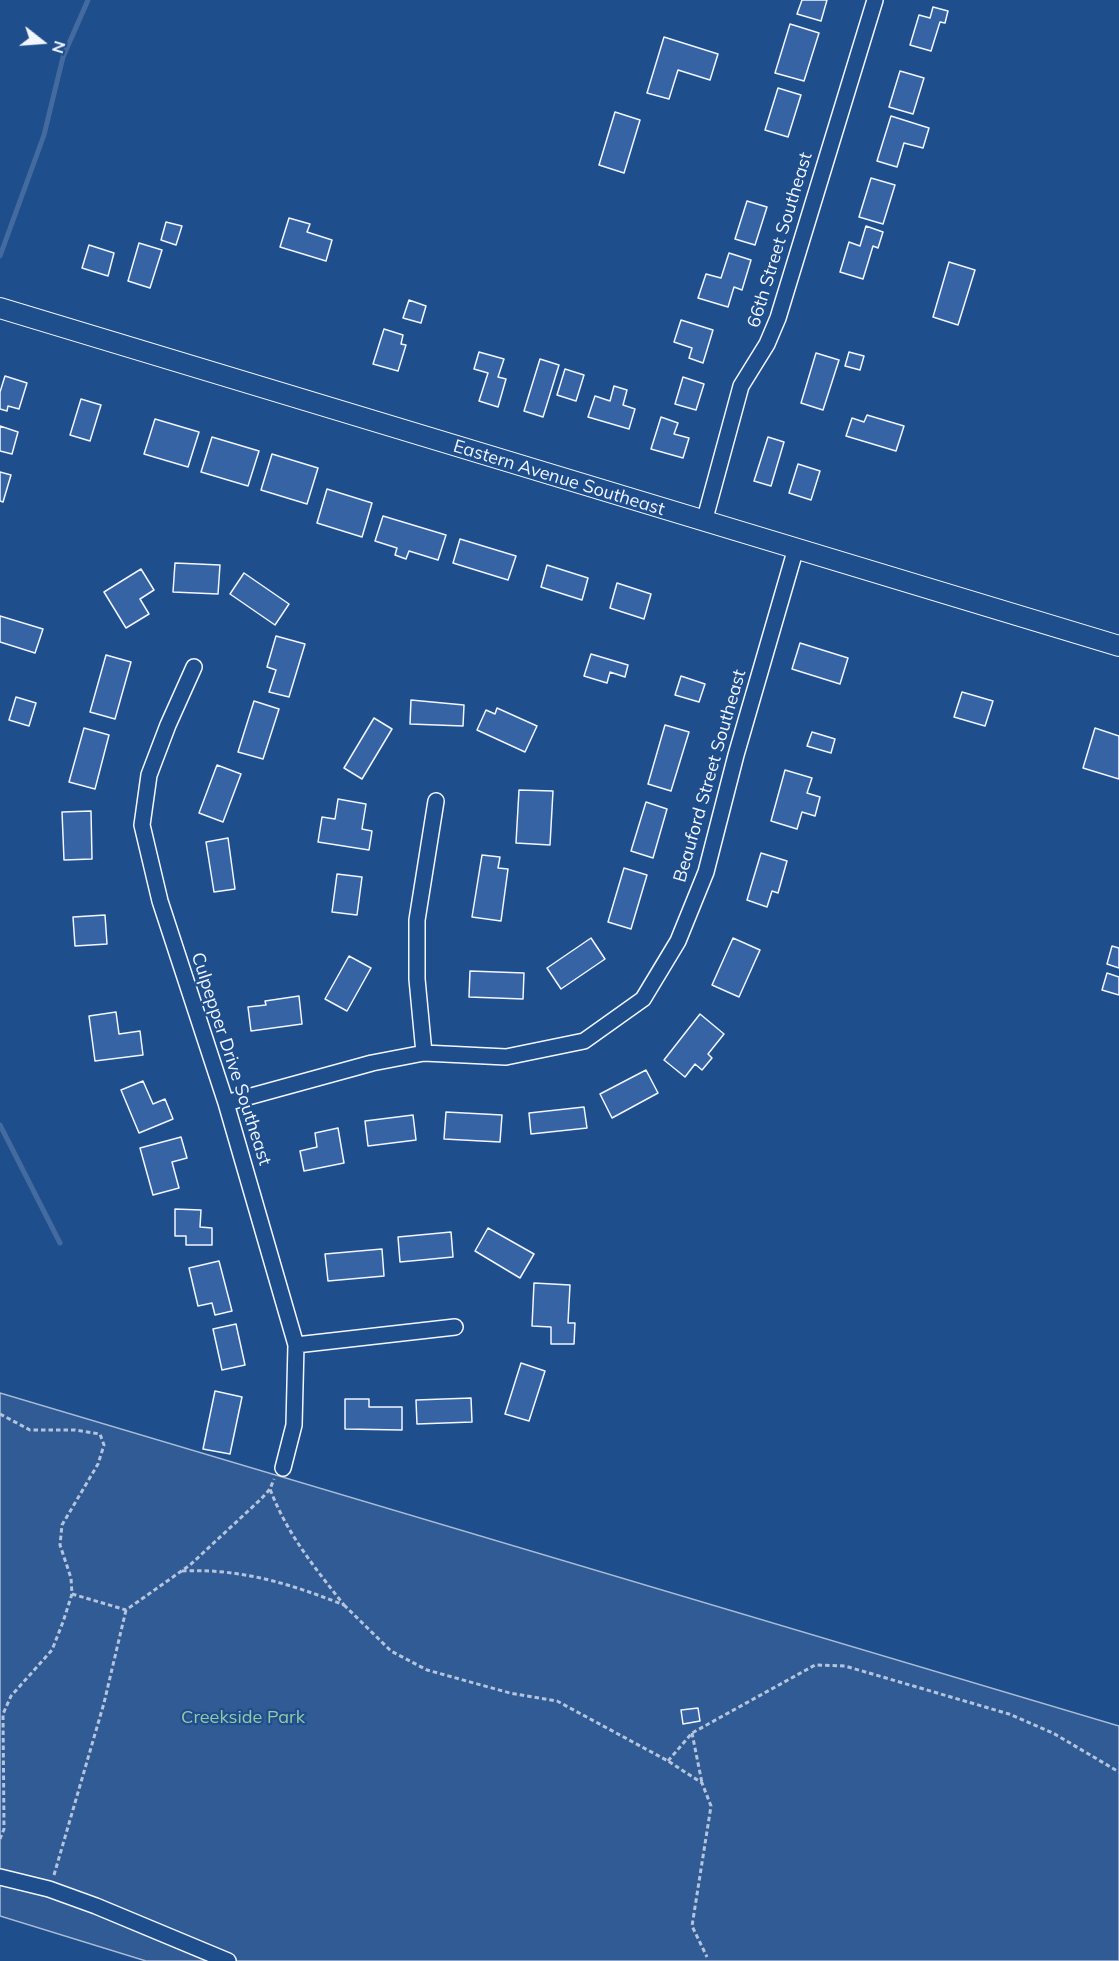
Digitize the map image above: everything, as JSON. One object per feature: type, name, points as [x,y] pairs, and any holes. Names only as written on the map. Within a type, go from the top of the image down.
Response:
[{"type":"street","name":"66th Street Southeast","points":[[704,522],[741,386],[767,345],[778,318],[875,0]]},
{"type":"street","name":"Eastern Avenue Southeast","points":[[0,308],[1119,646]]},
{"type":"street","name":"Beauford Street Southeast","points":[[226,1103],[372,1063],[424,1053],[506,1057],[584,1041],[643,999],[678,941],[706,872],[736,755],[796,548]]},
{"type":"street","name":"Culpepper Drive Southeast","points":[[194,667],[149,775],[142,825],[160,901],[226,1103],[296,1345],[294,1425],[283,1468]]},
{"type":"street","points":[[424,1053],[417,979],[417,920],[436,801]]},
{"type":"street","points":[[296,1345],[455,1327]]},
{"type":"street","points":[[0,1877],[50,1889],[228,1961]]},
{"type":"path","points":[[0,1414],[30,1430],[75,1430],[100,1434],[104,1445],[98,1464],[62,1525],[60,1545],[71,1578],[72,1594],[52,1650],[11,1696],[3,1714],[4,1829],[0,1839]]},
{"type":"path","points":[[50,1889],[104,1703],[126,1610],[182,1571],[270,1489],[278,1467],[283,1468]]},
{"type":"path","points":[[270,1489],[301,1551],[344,1605],[391,1651],[427,1670],[510,1693],[556,1701],[668,1761],[702,1783]]},
{"type":"path","points":[[182,1571],[211,1569],[262,1576],[344,1605]]},
{"type":"path","points":[[72,1594],[126,1610]]},
{"type":"path","points":[[668,1761],[692,1732],[815,1665],[845,1666],[1009,1714],[1053,1733],[1119,1772]]},
{"type":"path","points":[[692,1732],[702,1783],[711,1806],[692,1926],[707,1957]]},
{"type":"green space","name":"Creekside Park","points":[[0,1393],[1119,1726],[1119,1961],[146,1961],[0,1916]]},
{"type":"building","points":[[802,0],[827,0],[821,21],[797,14]]},
{"type":"building","points":[[933,7],[948,11],[945,23],[940,22],[931,51],[910,45],[919,15],[930,18]]},
{"type":"building","points":[[790,24],[819,33],[804,81],[775,73]]},
{"type":"building","points":[[664,37],[718,54],[710,80],[678,70],[669,99],[647,93]]},
{"type":"building","points":[[900,71],[924,78],[913,114],[889,107]]},
{"type":"building","points":[[778,88],[801,95],[788,137],[765,130]]},
{"type":"building","points":[[615,112],[640,120],[624,173],[599,165]]},
{"type":"building","points":[[891,116],[929,128],[923,148],[904,143],[897,167],[877,161]]},
{"type":"building","points":[[871,178],[895,185],[883,224],[859,217]]},
{"type":"building","points":[[747,201],[767,207],[755,245],[735,239]]},
{"type":"building","points":[[289,218],[310,224],[307,232],[332,240],[326,261],[280,247]]},
{"type":"building","points":[[166,222],[182,226],[176,245],[161,240]]},
{"type":"building","points":[[866,226],[883,232],[878,248],[873,246],[863,279],[840,272],[849,242],[860,246]]},
{"type":"building","points":[[139,243],[162,250],[150,288],[128,281]]},
{"type":"building","points":[[89,245],[114,253],[108,276],[82,268]]},
{"type":"building","points":[[729,253],[751,260],[742,290],[734,287],[728,307],[698,298],[706,274],[721,278]]},
{"type":"building","points":[[949,262],[975,270],[958,325],[933,317]]},
{"type":"building","points":[[409,300],[426,306],[421,323],[403,318]]},
{"type":"building","points":[[681,320],[713,330],[703,363],[689,358],[692,348],[674,342]]},
{"type":"building","points":[[384,329],[403,335],[401,344],[406,345],[398,371],[373,364]]},
{"type":"building","points":[[479,352],[504,359],[498,377],[506,379],[498,407],[479,401],[488,373],[474,369]]},
{"type":"building","points":[[849,352],[864,356],[860,370],[845,366]]},
{"type":"building","points":[[816,353],[839,360],[823,410],[801,403]]},
{"type":"building","points":[[540,359],[559,365],[543,417],[524,411]]},
{"type":"building","points":[[565,369],[584,375],[576,401],[557,395]]},
{"type":"building","points":[[5,376],[27,383],[19,409],[8,406],[7,411],[0,409],[0,392]]},
{"type":"building","points":[[683,377],[704,384],[696,410],[675,404]]},
{"type":"building","points":[[614,386],[627,390],[623,405],[635,409],[629,429],[588,417],[595,396],[610,401]]},
{"type":"building","points":[[81,399],[101,405],[90,441],[70,435]]},
{"type":"building","points":[[867,415],[904,426],[896,451],[846,436],[852,418],[864,422]]},
{"type":"building","points":[[661,417],[678,423],[674,434],[689,438],[683,458],[651,449]]},
{"type":"building","points":[[155,419],[199,432],[188,467],[144,454]]},
{"type":"building","points":[[0,426],[18,432],[12,454],[0,451]]},
{"type":"building","points":[[212,437],[259,451],[248,486],[201,472]]},
{"type":"building","points":[[768,437],[784,442],[771,486],[754,481]]},
{"type":"building","points":[[272,454],[318,468],[307,504],[261,490]]},
{"type":"building","points":[[798,464],[820,471],[811,500],[789,493]]},
{"type":"building","points":[[0,472],[11,475],[3,502],[0,501]]},
{"type":"building","points":[[327,489],[372,503],[362,537],[317,523]]},
{"type":"building","points":[[383,516],[446,535],[438,560],[409,551],[406,559],[395,555],[397,548],[375,541]]},
{"type":"building","points":[[460,539],[516,556],[508,580],[453,563]]},
{"type":"building","points":[[175,563],[220,565],[218,594],[173,592]]},
{"type":"building","points":[[547,565],[588,578],[582,600],[541,587]]},
{"type":"building","points":[[141,569],[154,590],[140,599],[149,614],[126,628],[104,592]]},
{"type":"building","points":[[244,573],[289,604],[275,625],[230,594]]},
{"type":"building","points":[[617,583],[651,594],[644,619],[610,608]]},
{"type":"building","points":[[0,616],[43,629],[35,653],[0,642]]},
{"type":"building","points":[[276,636],[305,644],[289,697],[269,692],[276,670],[267,667]]},
{"type":"building","points":[[800,643],[848,658],[840,684],[792,669]]},
{"type":"building","points":[[591,654],[628,665],[625,677],[610,672],[607,683],[584,676]]},
{"type":"building","points":[[106,655],[131,662],[115,719],[90,712]]},
{"type":"building","points":[[681,676],[705,684],[699,702],[675,695]]},
{"type":"building","points":[[962,692],[993,701],[985,726],[954,717]]},
{"type":"building","points":[[16,697],[36,703],[29,726],[9,720]]},
{"type":"building","points":[[411,700],[464,705],[463,726],[410,724]]},
{"type":"building","points":[[254,701],[279,709],[263,759],[238,752]]},
{"type":"building","points":[[497,708],[537,726],[525,752],[477,730],[486,710],[495,714]]},
{"type":"building","points":[[374,718],[392,729],[362,779],[344,768]]},
{"type":"building","points":[[665,725],[689,732],[671,791],[648,784]]},
{"type":"building","points":[[84,728],[109,735],[95,789],[69,782]]},
{"type":"building","points":[[1095,728],[1119,736],[1119,779],[1083,768]]},
{"type":"building","points":[[812,732],[835,739],[831,753],[807,746]]},
{"type":"building","points":[[217,765],[241,774],[223,822],[199,813]]},
{"type":"building","points":[[785,770],[812,778],[807,793],[820,797],[815,816],[802,812],[797,829],[771,821]]},
{"type":"building","points":[[519,790],[553,791],[550,845],[516,843]]},
{"type":"building","points":[[338,799],[366,804],[362,829],[372,831],[369,850],[318,842],[322,817],[335,819]]},
{"type":"building","points":[[646,802],[667,809],[653,858],[631,851]]},
{"type":"building","points":[[91,811],[92,859],[64,860],[62,812]]},
{"type":"building","points":[[228,838],[235,889],[214,892],[206,842]]},
{"type":"building","points":[[761,853],[787,861],[778,893],[772,891],[767,907],[747,900]]},
{"type":"building","points":[[482,855],[500,857],[498,868],[508,869],[501,921],[472,917]]},
{"type":"building","points":[[624,868],[647,875],[631,929],[608,922]]},
{"type":"building","points":[[337,874],[362,877],[357,915],[332,912]]},
{"type":"building","points":[[105,915],[107,944],[75,946],[73,917]]},
{"type":"building","points":[[591,938],[605,959],[561,989],[547,968]]},
{"type":"building","points":[[733,938],[760,950],[739,997],[712,985]]},
{"type":"building","points":[[1112,946],[1119,948],[1119,968],[1107,964]]},
{"type":"building","points":[[349,956],[371,968],[347,1011],[325,999]]},
{"type":"building","points":[[470,971],[524,973],[523,999],[469,997]]},
{"type":"building","points":[[1107,973],[1119,977],[1119,995],[1102,990]]},
{"type":"building","points":[[299,996],[302,1024],[251,1031],[248,1007],[266,1005],[265,1001]]},
{"type":"building","points":[[116,1012],[119,1034],[140,1031],[143,1055],[95,1061],[89,1016]]},
{"type":"building","points":[[700,1014],[724,1034],[708,1054],[712,1058],[702,1070],[695,1064],[685,1077],[664,1060]]},
{"type":"building","points":[[646,1070],[658,1093],[612,1118],[600,1094]]},
{"type":"building","points":[[143,1081],[153,1104],[165,1099],[173,1119],[139,1133],[121,1090]]},
{"type":"building","points":[[584,1107],[587,1128],[531,1134],[529,1113]]},
{"type":"building","points":[[446,1112],[502,1115],[500,1142],[444,1139]]},
{"type":"building","points":[[413,1115],[416,1140],[368,1146],[365,1121]]},
{"type":"building","points":[[338,1128],[344,1163],[304,1171],[300,1151],[317,1147],[315,1133]]},
{"type":"building","points":[[181,1137],[187,1158],[172,1162],[179,1188],[153,1195],[140,1148]]},
{"type":"building","points":[[175,1209],[201,1210],[200,1227],[212,1228],[212,1245],[186,1245],[186,1236],[175,1236]]},
{"type":"building","points":[[488,1228],[534,1254],[520,1278],[475,1251]]},
{"type":"building","points":[[451,1232],[453,1257],[400,1262],[398,1237]]},
{"type":"building","points":[[382,1249],[384,1276],[328,1281],[325,1254]]},
{"type":"building","points":[[219,1261],[232,1311],[215,1315],[212,1303],[198,1306],[189,1268]]},
{"type":"building","points":[[534,1283],[570,1285],[568,1323],[575,1323],[574,1344],[551,1344],[551,1327],[532,1326]]},
{"type":"building","points":[[236,1324],[245,1365],[222,1370],[213,1329]]},
{"type":"building","points":[[521,1363],[545,1371],[529,1421],[505,1414]]},
{"type":"building","points":[[215,1391],[242,1397],[230,1454],[203,1449]]},
{"type":"building","points":[[471,1398],[472,1422],[417,1424],[416,1400]]},
{"type":"building","points":[[345,1399],[369,1399],[369,1407],[402,1407],[402,1430],[345,1429]]},
{"type":"building","points":[[698,1708],[700,1721],[683,1724],[681,1710]]},
{"type":"waterway","points":[[0,256],[44,135],[63,57],[88,0]]},
{"type":"waterway","points":[[0,1125],[60,1243]]}]
